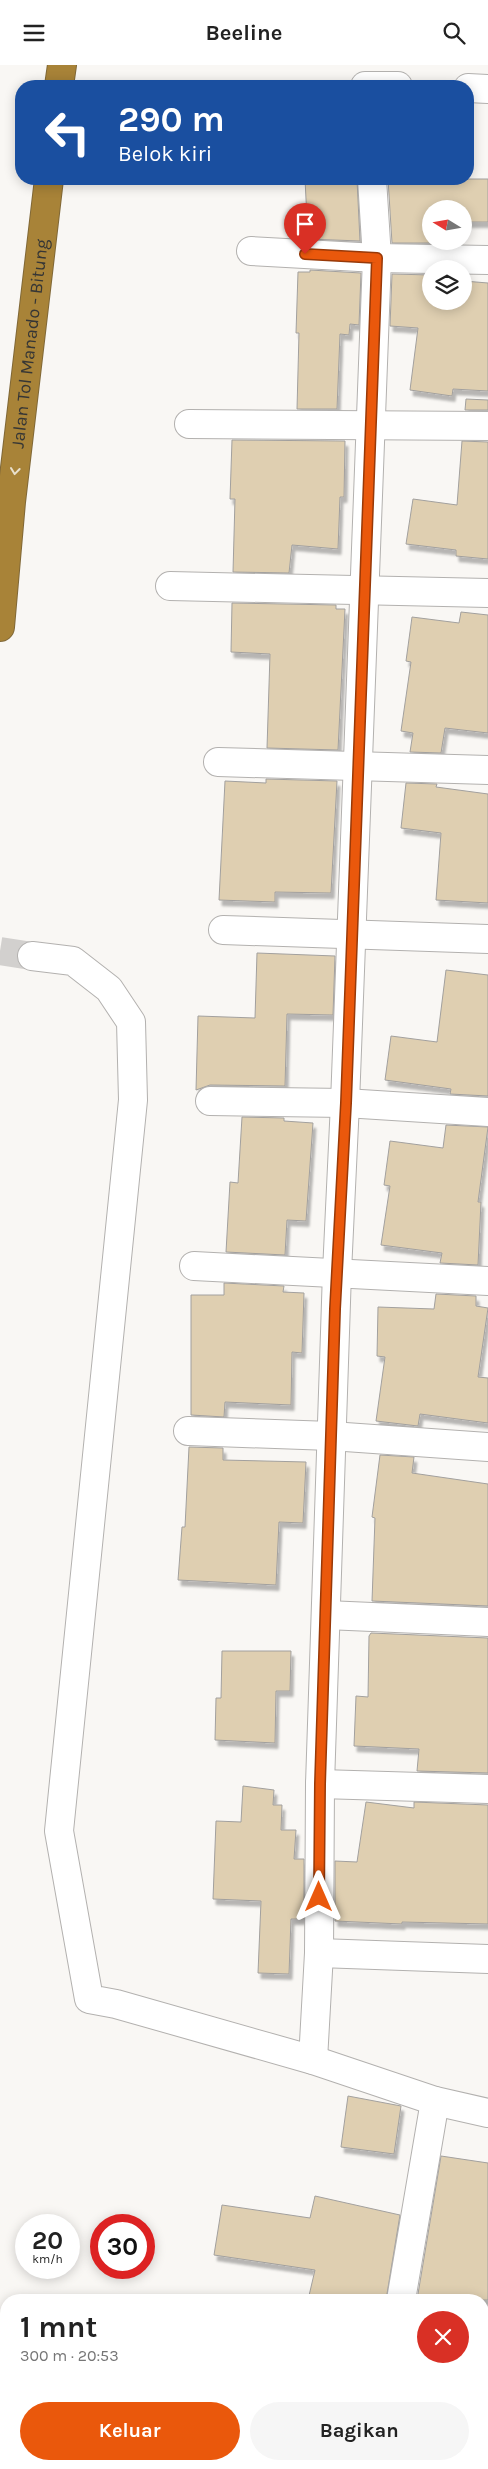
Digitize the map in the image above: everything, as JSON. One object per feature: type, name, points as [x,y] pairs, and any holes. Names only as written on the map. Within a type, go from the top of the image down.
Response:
[{"type":"highway","points":[[60,80],[62,65]]},
{"type":"highway","name":"Jalan Tol Manado - Bitung","points":[[0,627],[11,502],[47,185]]},
{"type":"street","points":[[474,88],[488,89]]},
{"type":"street","points":[[313,2060],[319,1953],[320,1784],[331,1436],[346,1103],[377,258],[372,185]]},
{"type":"street","points":[[252,251],[377,258],[488,260]]},
{"type":"street","points":[[189,424],[488,426]]},
{"type":"street","points":[[170,586],[488,593]]},
{"type":"street","points":[[218,762],[488,769]]},
{"type":"street","points":[[223,930],[488,939]]},
{"type":"street","points":[[32,956],[73,961],[109,989],[131,1022],[134,1100],[60,1831],[89,1999],[116,2004],[313,2060],[434,2101],[488,2113]]},
{"type":"street","points":[[210,1101],[346,1103],[488,1112]]},
{"type":"street","points":[[194,1266],[488,1281]]},
{"type":"street","points":[[188,1431],[331,1436],[488,1447]]},
{"type":"street","points":[[326,1615],[488,1622]]},
{"type":"street","points":[[320,1784],[488,1789]]},
{"type":"street","points":[[319,1953],[488,1959]]},
{"type":"street","points":[[402,2294],[434,2101]]},
{"type":"building","points":[[474,179],[488,179],[488,222],[472,222],[472,200],[422,200],[422,243],[392,243],[388,185],[474,185]]},
{"type":"building","points":[[305,185],[357,185],[360,241],[308,239]]},
{"type":"building","points":[[310,270],[361,273],[359,325],[350,324],[349,335],[340,334],[337,409],[297,409],[299,333],[296,333],[298,272],[310,272]]},
{"type":"building","points":[[392,274],[422,275],[422,310],[472,310],[472,282],[488,283],[488,391],[453,389],[452,396],[410,390],[418,328],[390,326]]},
{"type":"building","points":[[466,399],[488,400],[488,410],[465,410]]},
{"type":"building","points":[[232,440],[345,441],[344,497],[340,497],[338,549],[292,545],[289,573],[233,572],[235,499],[230,499]]},
{"type":"building","points":[[462,441],[488,442],[488,559],[456,556],[456,550],[406,544],[413,499],[457,505]]},
{"type":"building","points":[[232,603],[336,605],[336,609],[345,609],[338,750],[267,748],[270,654],[231,652]]},
{"type":"building","points":[[461,612],[488,615],[488,733],[445,728],[441,753],[410,752],[413,733],[401,731],[411,662],[406,661],[412,617],[459,623]]},
{"type":"building","points":[[266,779],[337,781],[331,893],[275,892],[275,902],[219,900],[225,781],[266,783]]},
{"type":"building","points":[[406,783],[437,784],[436,787],[488,794],[488,903],[436,900],[441,833],[401,828]]},
{"type":"building","points":[[257,953],[335,956],[333,1015],[287,1014],[285,1086],[210,1085],[196,1090],[198,1016],[255,1018]]},
{"type":"building","points":[[446,970],[488,975],[488,1096],[450,1094],[451,1089],[385,1080],[391,1036],[437,1042]]},
{"type":"building","points":[[242,1117],[284,1118],[284,1121],[313,1123],[306,1221],[287,1220],[285,1255],[226,1252],[230,1182],[238,1183]]},
{"type":"building","points":[[446,1125],[488,1127],[478,1202],[481,1202],[478,1265],[440,1263],[442,1253],[381,1245],[390,1186],[384,1185],[390,1141],[443,1148]]},
{"type":"building","points":[[224,1283],[284,1286],[283,1292],[304,1293],[302,1353],[292,1352],[291,1405],[225,1402],[224,1417],[191,1415],[191,1295],[224,1295]]},
{"type":"building","points":[[436,1294],[476,1296],[476,1306],[488,1308],[478,1377],[488,1378],[488,1423],[420,1414],[418,1426],[376,1421],[385,1357],[377,1356],[378,1307],[434,1309]]},
{"type":"building","points":[[189,1447],[223,1448],[223,1460],[306,1462],[303,1523],[279,1522],[276,1585],[178,1580],[182,1527],[185,1527]]},
{"type":"building","points":[[380,1455],[414,1457],[412,1473],[488,1484],[488,1606],[372,1601],[375,1518],[372,1517]]},
{"type":"building","points":[[371,1633],[488,1638],[488,1773],[417,1771],[419,1749],[354,1746],[356,1696],[368,1697],[369,1636]]},
{"type":"building","points":[[222,1651],[291,1651],[290,1691],[276,1691],[275,1743],[215,1740],[216,1698],[221,1698]]},
{"type":"building","points":[[243,1786],[274,1790],[273,1805],[282,1805],[281,1830],[296,1830],[294,1859],[304,1859],[304,1919],[291,1919],[289,1974],[258,1973],[261,1901],[213,1899],[216,1821],[241,1822]]},
{"type":"building","points":[[366,1802],[414,1808],[414,1802],[488,1805],[488,1924],[402,1922],[402,1924],[335,1921],[335,1861],[357,1862]]},
{"type":"building","points":[[348,2096],[401,2106],[394,2154],[341,2147]]},
{"type":"building","points":[[441,2156],[488,2163],[488,2294],[418,2294]]},
{"type":"building","points":[[315,2196],[400,2215],[387,2294],[309,2294],[315,2270],[214,2255],[222,2205],[310,2218]]},
{"type":"tunnel","points":[[0,951],[32,956]]},
{"type":"route","points":[[305,254],[377,258],[346,1103],[335,1309],[320,1784],[319,1897]]}]
